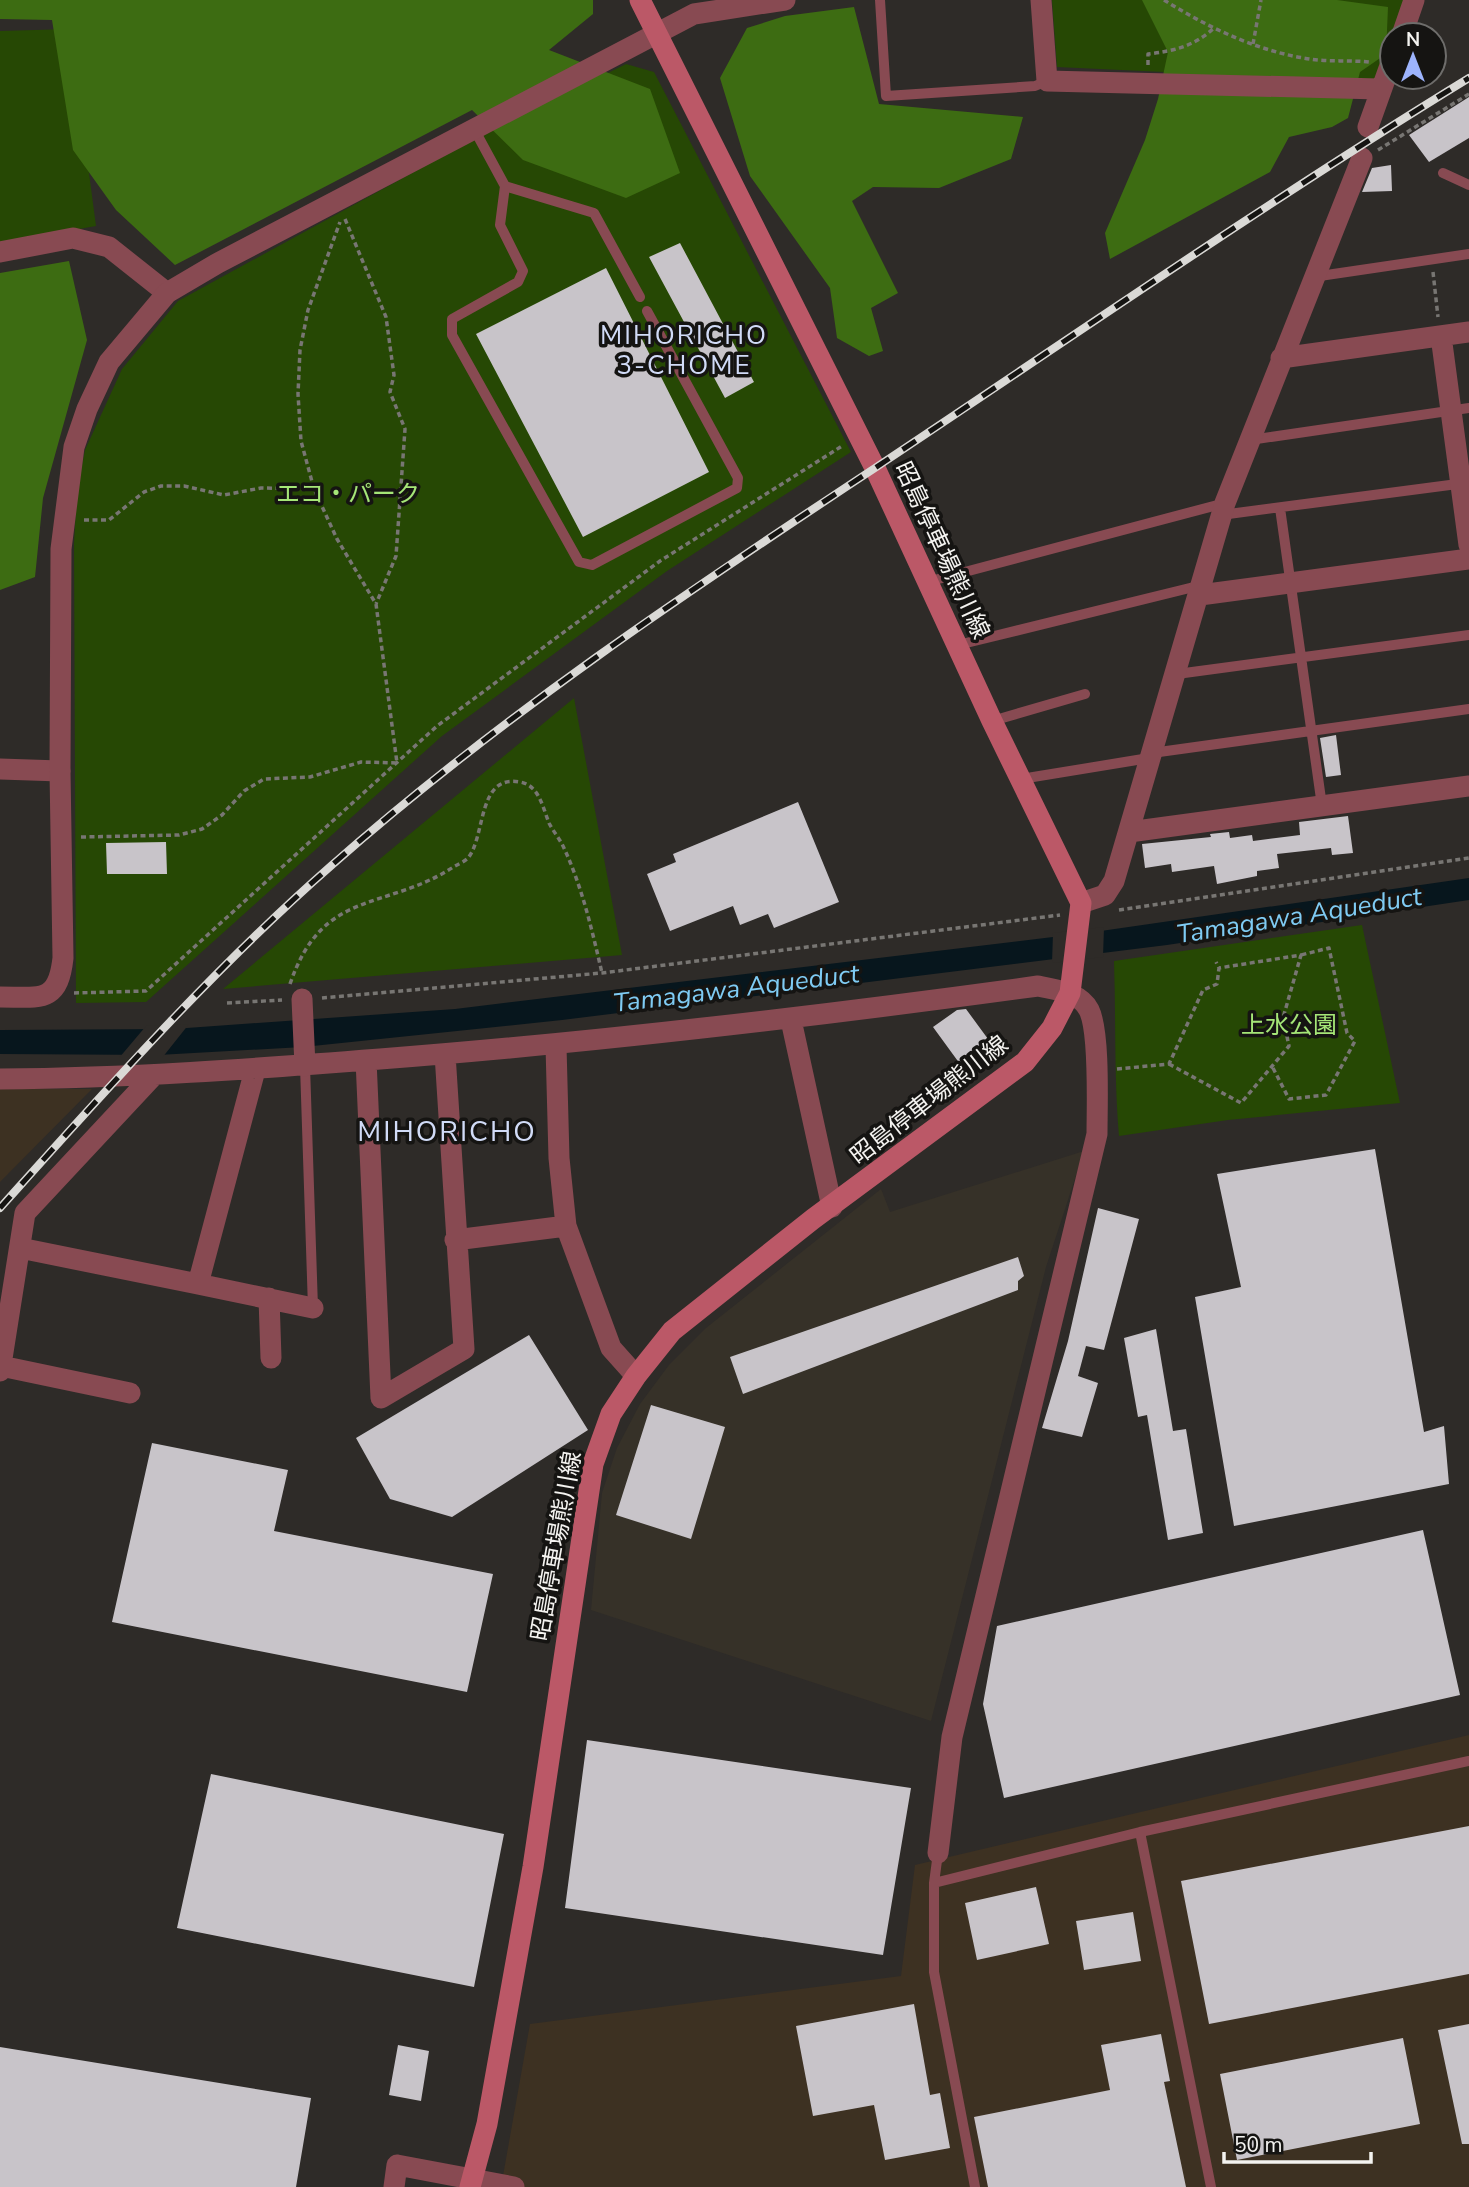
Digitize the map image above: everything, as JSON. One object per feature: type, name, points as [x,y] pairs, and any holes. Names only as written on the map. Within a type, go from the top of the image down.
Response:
[{"type":"main road","name":"昭島停車場熊川線","points":[[471,2184],[486,2124],[533,1867],[593,1464],[611,1414],[636,1376],[672,1331],[1025,1062],[1052,1028],[1070,993],[1079,928],[1081,902],[992,721],[859,435],[640,0]]},
{"type":"street","points":[[0,997],[39,997],[51,991],[60,981],[63,958],[61,549],[74,447],[86,409],[109,362],[167,293],[218,263],[655,32],[694,15],[785,0]]},
{"type":"street","points":[[1041,0],[1047,81],[1375,89]]},
{"type":"street","points":[[1407,21],[1414,0]]},
{"type":"street","points":[[1367,127],[1378,84]]},
{"type":"street","points":[[1081,902],[1104,895],[1114,881],[1150,755],[1177,674],[1223,509],[1313,277],[1365,157]]},
{"type":"street","points":[[0,252],[73,238],[108,247],[167,293]]},
{"type":"street","points":[[1281,358],[1469,332]]},
{"type":"street","points":[[1441,336],[1460,409],[1469,545]]},
{"type":"street","points":[[1201,590],[1290,583],[1469,559]]},
{"type":"street","points":[[0,769],[60,771]]},
{"type":"street","points":[[1129,832],[1469,786]]},
{"type":"street","points":[[0,1079],[152,1077],[556,1046],[791,1020],[1038,986],[1070,993],[1089,1010],[1097,1054],[1097,1134],[952,1737],[938,1853]]},
{"type":"street","points":[[302,999],[305,1066]]},
{"type":"street","points":[[791,1020],[832,1208]]},
{"type":"street","points":[[556,1046],[559,1158],[566,1226],[611,1348],[636,1376]]},
{"type":"street","points":[[366,1060],[381,1398],[464,1349],[445,1054]]},
{"type":"street","points":[[198,1284],[255,1070]]},
{"type":"street","points":[[130,1393],[0,1369],[25,1213],[152,1077]]},
{"type":"street","points":[[455,1240],[566,1226]]},
{"type":"street","points":[[20,1248],[313,1308]]},
{"type":"street","points":[[269,1298],[271,1358]]},
{"type":"street","points":[[394,2187],[397,2165],[471,2184],[514,2187]]},
{"type":"lane","points":[[880,0],[886,96],[1035,86],[1047,81]]},
{"type":"lane","points":[[473,128],[505,186],[500,225],[523,271],[518,282],[452,319],[452,335],[579,562],[592,565],[737,488],[738,478],[647,311]]},
{"type":"lane","points":[[1443,173],[1469,185]]},
{"type":"lane","points":[[505,186],[594,212],[640,297]]},
{"type":"lane","points":[[1313,277],[1469,254]]},
{"type":"lane","points":[[1250,440],[1460,409]]},
{"type":"lane","points":[[927,582],[1223,509],[1280,508],[1465,483]]},
{"type":"lane","points":[[1280,508],[1322,806]]},
{"type":"lane","points":[[958,645],[1201,590]]},
{"type":"lane","points":[[1177,674],[1469,635]]},
{"type":"lane","points":[[992,721],[1085,694]]},
{"type":"lane","points":[[1021,779],[1150,755],[1469,709]]},
{"type":"lane","points":[[305,1066],[313,1308]]},
{"type":"lane","points":[[934,1883],[1140,1832],[1469,1761]]},
{"type":"lane","points":[[1140,1832],[1212,2187]]},
{"type":"lane","points":[[938,1853],[934,1883],[934,1972],[975,2187]]},
{"type":"path","points":[[1164,0],[1253,44],[1311,60],[1369,62],[1375,89]]},
{"type":"path","points":[[1253,44],[1261,0]]},
{"type":"path","points":[[1149,74],[1148,54],[1175,51],[1202,40],[1215,27]]},
{"type":"path","points":[[1365,157],[1469,94]]},
{"type":"path","points":[[376,604],[396,556],[405,429],[390,392],[394,375],[386,317],[343,214],[308,310],[300,350],[298,394],[301,441],[314,489],[337,539],[376,604],[397,763]]},
{"type":"path","points":[[1432,261],[1441,336]]},
{"type":"path","points":[[51,991],[146,991],[437,726],[660,561],[859,435]]},
{"type":"path","points":[[82,520],[109,520],[144,492],[161,486],[184,486],[224,495],[261,488],[314,489]]},
{"type":"path","points":[[81,837],[179,835],[202,829],[222,815],[244,791],[264,779],[310,777],[361,762],[397,763]]},
{"type":"path","points":[[227,1003],[286,1000],[296,967],[308,944],[331,918],[349,909],[435,880],[468,858],[490,795],[498,786],[510,782],[522,782],[535,790],[563,846],[590,918],[602,973]]},
{"type":"path","points":[[1116,910],[1469,858]]},
{"type":"path","points":[[302,999],[602,973],[1060,915]]},
{"type":"path","points":[[1219,968],[1329,948],[1347,1033],[1355,1041],[1326,1095],[1289,1099],[1273,1067]]},
{"type":"path","points":[[1115,1069],[1168,1064],[1241,1102],[1289,1046],[1283,1018],[1301,955]]},
{"type":"path","points":[[1168,1064],[1203,990],[1217,984],[1219,968],[1216,962]]},
{"type":"shaded area","points":[[0,1089],[92,1089],[0,1182]]},
{"type":"shaded area","points":[[1084,1151],[1046,1267],[931,1721],[591,1610],[602,1493],[617,1448],[640,1404],[669,1365],[706,1328],[881,1189],[890,1212]]},
{"type":"shaded area","points":[[1469,1735],[1469,2187],[501,2187],[530,2024],[901,1976],[915,1865]]},
{"type":"green space","points":[[0,0],[593,0],[593,14],[549,50],[650,89],[680,173],[626,198],[523,160],[472,110],[175,265],[116,210],[73,150],[52,20],[0,19]]},
{"type":"green space","points":[[1052,0],[1405,0],[1398,21],[1378,21],[1376,82],[1057,67]]},
{"type":"green space","points":[[1142,0],[1337,0],[1388,7],[1387,21],[1378,21],[1378,60],[1360,72],[1348,118],[1332,127],[1289,137],[1270,172],[1110,259],[1105,233],[1145,140],[1158,99],[1168,52]]},
{"type":"green space","points":[[854,7],[879,104],[1023,117],[1011,159],[939,188],[873,187],[852,201],[898,293],[871,308],[883,351],[869,356],[837,338],[830,288],[750,176],[720,78],[747,28],[785,16]]},
{"type":"green space","points":[[70,29],[96,226],[0,243],[0,31]]},
{"type":"green space","name":"エコ・パーク","points":[[626,64],[654,72],[851,452],[667,571],[442,736],[146,1002],[76,1003],[74,544],[77,491],[85,450],[122,369],[178,301],[467,143]]},
{"type":"green space","points":[[69,261],[87,340],[43,498],[35,577],[0,590],[0,273]]},
{"type":"green space","points":[[574,698],[622,955],[223,989]]},
{"type":"green space","name":"上水公園","points":[[1362,925],[1400,1103],[1228,1120],[1119,1136],[1114,961]]},
{"type":"water","name":"Tamagawa Aqueduct","points":[[1469,878],[1469,900],[1167,945],[562,1020],[303,1047],[158,1055],[0,1054],[0,1030],[173,1029],[455,1009],[1094,932]]},
{"type":"pier","points":[[1104,927],[1103,957],[1052,963],[1053,933]]},
{"type":"pier","points":[[189,1024],[162,1058],[119,1058],[146,1026]]},
{"type":"building","points":[[1469,97],[1469,138],[1429,162],[1409,135]]},
{"type":"building","points":[[1391,165],[1392,191],[1362,192],[1372,168]]},
{"type":"building","points":[[680,243],[754,382],[725,398],[649,257]]},
{"type":"building","points":[[606,268],[709,472],[583,537],[476,334]]},
{"type":"building","points":[[1336,735],[1341,775],[1326,777],[1320,738]]},
{"type":"building","points":[[798,802],[839,902],[774,928],[768,914],[740,925],[733,906],[670,931],[647,874],[676,862],[673,854]]},
{"type":"building","points":[[1348,816],[1353,853],[1332,855],[1331,848],[1277,854],[1279,868],[1257,871],[1257,876],[1217,884],[1214,866],[1172,872],[1171,864],[1145,868],[1142,844],[1211,837],[1210,834],[1229,832],[1230,838],[1252,835],[1253,841],[1300,835],[1299,822]]},
{"type":"building","points":[[166,842],[167,874],[107,874],[106,843]]},
{"type":"building","points":[[966,1009],[999,1054],[968,1075],[933,1027],[957,1010]]},
{"type":"building","points":[[1375,1149],[1424,1432],[1444,1426],[1449,1484],[1234,1526],[1195,1297],[1241,1287],[1217,1174]]},
{"type":"building","points":[[1098,1208],[1139,1219],[1104,1350],[1086,1346],[1078,1376],[1098,1383],[1082,1437],[1042,1428],[1068,1341]]},
{"type":"building","points":[[1018,1257],[1024,1276],[1018,1281],[1018,1290],[743,1394],[730,1357]]},
{"type":"building","points":[[1156,1329],[1173,1431],[1186,1429],[1203,1533],[1168,1540],[1147,1415],[1138,1417],[1124,1338]]},
{"type":"building","points":[[529,1335],[588,1430],[452,1517],[390,1499],[356,1438]]},
{"type":"building","points":[[651,1405],[725,1427],[691,1539],[616,1515]]},
{"type":"building","points":[[152,1443],[288,1470],[274,1531],[493,1574],[467,1692],[112,1622]]},
{"type":"building","points":[[1423,1530],[1460,1695],[1004,1798],[983,1704],[997,1626]]},
{"type":"building","points":[[587,1740],[911,1788],[883,1955],[565,1908]]},
{"type":"building","points":[[211,1774],[504,1834],[474,1987],[177,1928]]},
{"type":"building","points":[[1469,1826],[1469,1974],[1209,2024],[1181,1881]]},
{"type":"building","points":[[1036,1887],[1049,1944],[977,1960],[965,1903]]},
{"type":"building","points":[[1133,1912],[1141,1961],[1084,1970],[1076,1921]]},
{"type":"building","points":[[914,2004],[930,2095],[940,2093],[950,2148],[885,2160],[874,2105],[813,2116],[796,2026]]},
{"type":"building","points":[[1469,2024],[1469,2144],[1462,2144],[1438,2030]]},
{"type":"building","points":[[1161,2034],[1170,2081],[1164,2082],[1186,2187],[988,2187],[974,2117],[1110,2090],[1101,2045]]},
{"type":"building","points":[[1403,2038],[1420,2124],[1237,2160],[1220,2074]]},
{"type":"building","points":[[398,2045],[429,2051],[421,2101],[389,2095]]},
{"type":"building","points":[[0,2047],[311,2098],[296,2187],[0,2187]]},
{"type":"railway","points":[[0,1208],[161,1032],[244,946],[332,865],[462,758],[596,657],[735,561],[1244,221],[1469,78]]},
{"type":"district","name":"MIHORICHO 3-CHOME","points":[[684,350]]},
{"type":"district","name":"MIHORICHO","points":[[447,1131]]}]
